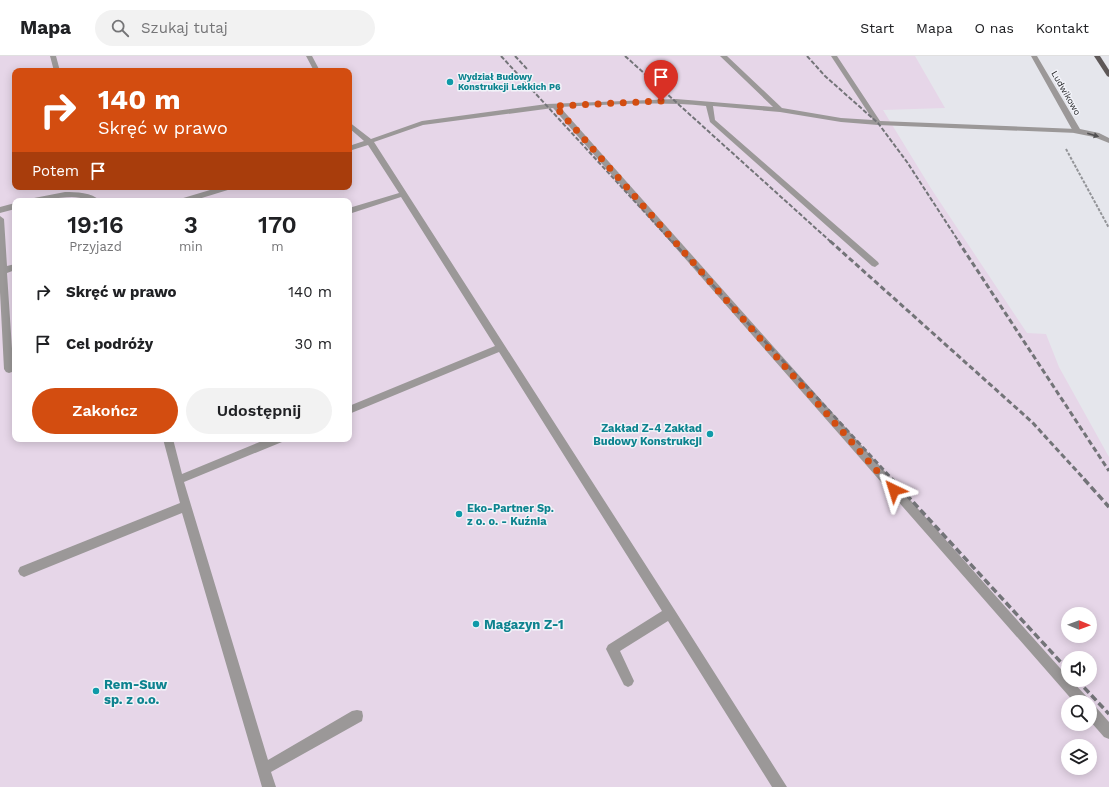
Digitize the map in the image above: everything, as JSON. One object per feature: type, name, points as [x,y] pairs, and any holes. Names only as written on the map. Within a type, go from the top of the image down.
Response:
[{"type":"main road","points":[[1098,56],[1109,75]]},
{"type":"street","points":[[53,56],[56,68]]},
{"type":"street","points":[[309,56],[315,68]]},
{"type":"street","points":[[723,56],[780,110]]},
{"type":"street","points":[[834,56],[878,123]]},
{"type":"street","name":"Ludwikowo","points":[[1034,56],[1077,131],[1096,135],[1109,141]]},
{"type":"street","points":[[352,148],[371,143],[422,123],[555,106],[646,101],[676,101],[780,110],[841,120],[878,123],[1077,131]]},
{"type":"street","points":[[709,104],[712,121],[875,264]]},
{"type":"street","points":[[555,106],[1076,695]]},
{"type":"street","points":[[352,127],[371,143],[780,787]]},
{"type":"street","points":[[192,198],[218,190]]},
{"type":"street","points":[[352,210],[403,194]]},
{"type":"street","points":[[43,198],[54,195],[92,198]]},
{"type":"street","points":[[0,210],[12,207]]},
{"type":"street","points":[[0,219],[9,369],[12,368]]},
{"type":"street","points":[[3,271],[12,269]]},
{"type":"street","points":[[352,409],[501,347]]},
{"type":"street","points":[[169,442],[178,480],[269,787]]},
{"type":"street","points":[[178,480],[271,442]]},
{"type":"street","points":[[24,570],[186,506]]},
{"type":"street","points":[[628,681],[612,649],[670,613]]},
{"type":"street","points":[[264,769],[357,716]]},
{"type":"street","points":[[1097,719],[1109,732]]},
{"type":"path","points":[[1055,130],[1109,228]]},
{"type":"shaded area","points":[[0,56],[915,56],[945,108],[883,110],[932,190],[1027,333],[1046,334],[1059,367],[1109,457],[1109,787],[0,787]]},
{"type":"railway","points":[[501,56],[672,242]]},
{"type":"railway","points":[[515,56],[528,70]]},
{"type":"railway","points":[[625,56],[831,242]]},
{"type":"railway","points":[[807,56],[825,76],[878,123],[907,162],[959,242]]},
{"type":"railway","points":[[672,241],[893,480]]},
{"type":"railway","points":[[830,241],[1032,422],[1085,480]]},
{"type":"railway","points":[[958,241],[1109,471]]},
{"type":"railway","points":[[892,479],[1061,662]]},
{"type":"railway","points":[[1084,479],[1109,507]]},
{"type":"railway","points":[[1084,687],[1109,714]]},
{"type":"place","name":"Wydział Budowy Konstrukcji Lekkich P6","points":[[450,82]]},
{"type":"place","name":"Zakład Z-4 Zakład Budowy Konstrukcji","points":[[710,434]]},
{"type":"place","name":"Eko-Partner Sp. z o. o. - Kuźnia","points":[[459,514]]},
{"type":"place","name":"Magazyn Z-1","points":[[476,624]]},
{"type":"place","name":"Rem-Suw sp. z o.o.","points":[[96,691]]},
{"type":"route","points":[[661,101],[555,106],[894,490]]}]
